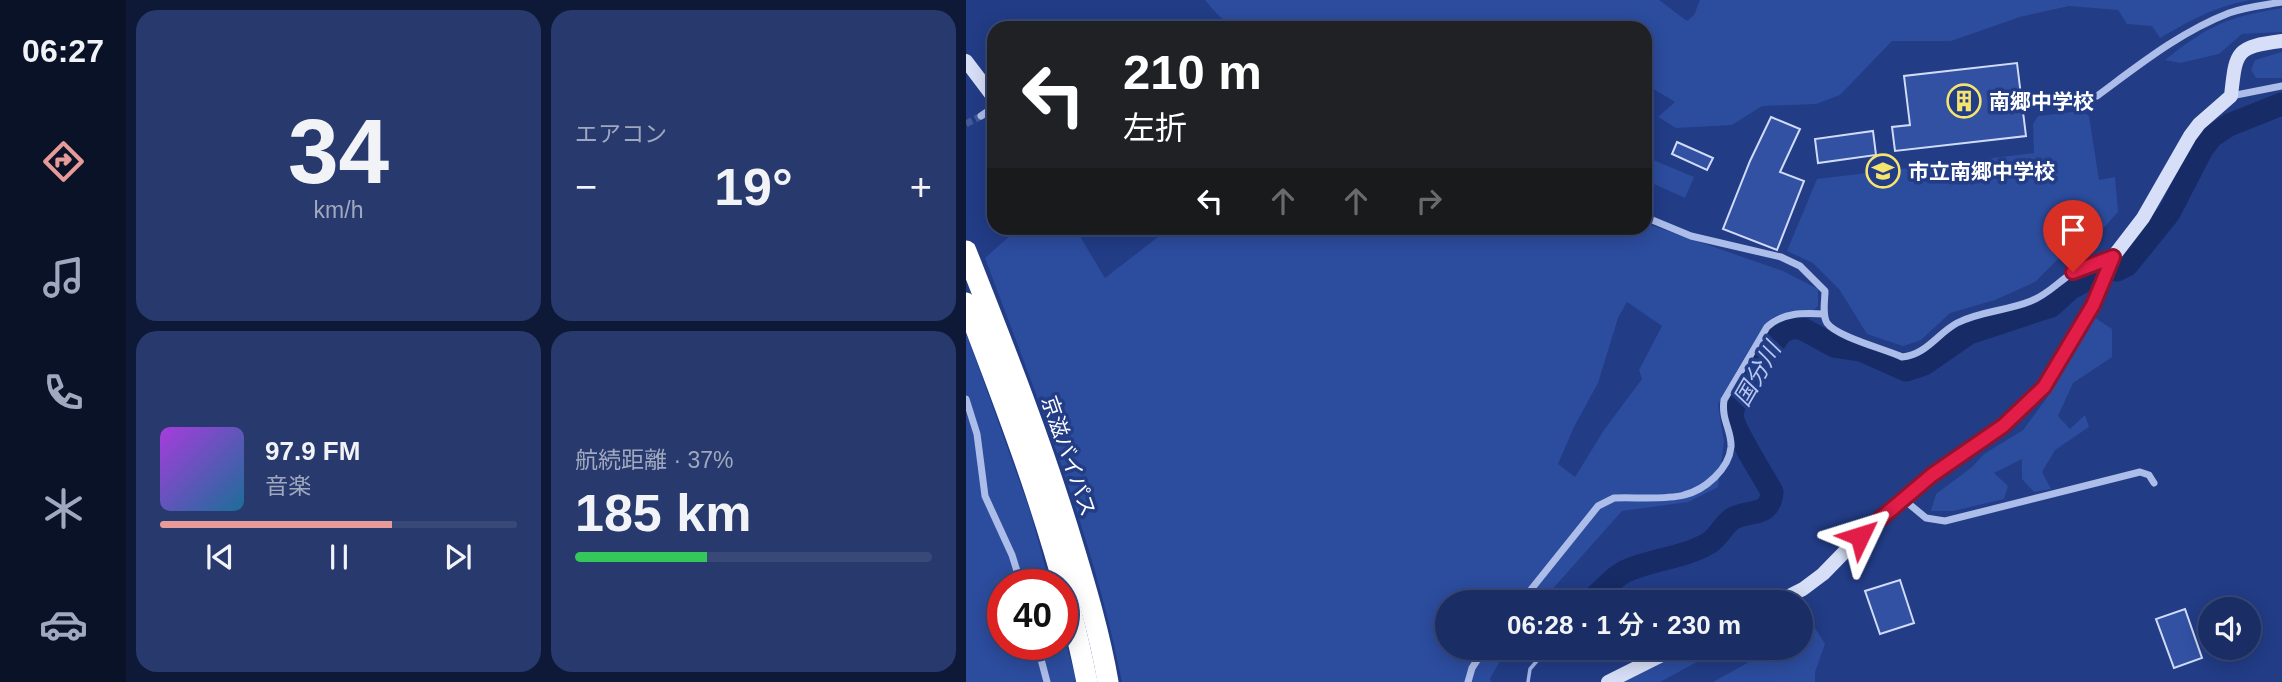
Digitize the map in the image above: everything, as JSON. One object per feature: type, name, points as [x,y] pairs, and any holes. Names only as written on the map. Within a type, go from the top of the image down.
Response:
[{"type":"highway","name":"京滋バイパス","points":[[966,251],[1049,468],[1082,575],[1108,682]]},
{"type":"highway","name":"京滋バイパス","points":[[966,303],[1030,475],[1063,579],[1087,682]]},
{"type":"street","points":[[2098,96],[2145,61],[2201,25],[2232,12],[2282,2]]},
{"type":"street","points":[[2231,96],[2234,65],[2243,50],[2254,45],[2282,41]]},
{"type":"street","points":[[966,61],[987,89]]},
{"type":"street","points":[[1801,590],[1823,574],[1902,499],[2003,426],[2044,387],[2093,305],[2113,257],[2143,218],[2199,124],[2231,96],[2282,86]]},
{"type":"street","points":[[981,116],[987,112]]},
{"type":"street","points":[[1652,220],[1691,236],[1782,257],[1800,266],[1825,291],[1828,324],[1842,335],[1902,357],[1925,348],[1954,325],[1968,318],[2029,302],[2047,293],[2073,272],[2113,257]]},
{"type":"street","points":[[1531,590],[1606,500],[1684,496],[1714,478],[1731,450],[1723,413],[1724,400],[1768,327],[1776,318],[1789,315],[1825,314]]},
{"type":"street","points":[[966,398],[976,434],[985,496],[1016,569]]},
{"type":"street","points":[[1902,499],[1926,518],[1945,521],[2140,472],[2149,475],[2154,483]]},
{"type":"street","points":[[1041,660],[1047,682]]},
{"type":"street","points":[[1468,682],[1477,660]]},
{"type":"street","points":[[1608,682],[1652,660]]},
{"type":"shaded area","points":[[1205,0],[1659,0],[1687,21],[1694,15],[1700,0],[2250,0],[2203,15],[2160,38],[2152,26],[2127,24],[2118,10],[2069,6],[2020,17],[1951,41],[1892,41],[1840,95],[1816,104],[1762,106],[1732,125],[1676,128],[1658,117],[1675,102],[1652,88],[1652,21],[1227,21]]},
{"type":"shaded area","points":[[2282,8],[2282,32],[2242,34],[2219,54],[2180,63],[2165,60],[2194,38],[2219,24]]},
{"type":"shaded area","points":[[2282,52],[2282,78],[2256,78],[2251,70],[2255,60]]},
{"type":"shaded area","points":[[2082,111],[2089,116],[2099,180],[2115,177],[2118,212],[2090,243],[2064,253],[2035,282],[1995,300],[1950,313],[1921,340],[1903,346],[1867,334],[1839,289],[1813,263],[1787,251],[1817,179],[2034,153],[2033,124],[2038,116]]},
{"type":"shaded area","points":[[1652,159],[1694,177],[1685,198],[1652,183]]},
{"type":"shaded area","points":[[1652,225],[1783,271],[1818,289],[1818,306],[1813,311],[1783,314],[1768,322],[1718,405],[1724,442],[1718,487],[1688,502],[1622,511],[1552,590],[1435,590],[1435,660],[1501,660],[1490,678],[1491,682],[1122,682],[1080,520],[985,258],[1011,235],[1079,235],[1105,278],[1161,235],[1652,235]],"holes":[[[1627,302],[1662,326],[1639,370],[1642,379],[1604,430],[1575,477],[1558,464],[1598,383],[1618,318]]]},
{"type":"shaded area","points":[[2094,317],[2112,329],[2112,357],[2073,383],[2058,416],[2070,429],[2085,415],[2089,427],[2055,450],[2042,472],[2051,489],[2034,492],[2022,479],[2022,459],[1994,473],[2008,486],[2004,499],[1953,511],[1931,511],[1936,494],[1972,467],[1984,454],[2023,430],[2046,399]]},
{"type":"shaded area","points":[[966,332],[1030,511],[1046,569],[987,569],[987,660],[1071,660],[1077,682],[966,682]]},
{"type":"shaded area","points":[[1813,625],[1825,644],[1815,672],[1815,682],[1713,682],[1752,660],[1813,660]]},
{"type":"shaded area","points":[[1667,660],[1701,660],[1660,682],[1623,682]]},
{"type":"building","name":"南郷中学校","points":[[2017,63],[2026,136],[1895,151],[1892,127],[1910,125],[1904,76]]},
{"type":"building","points":[[1771,117],[1800,129],[1780,172],[1804,181],[1777,250],[1723,229]]},
{"type":"building","points":[[1873,131],[1876,155],[1818,163],[1815,139]]},
{"type":"building","points":[[1677,142],[1713,158],[1707,170],[1672,154]]},
{"type":"building","points":[[1900,580],[1914,623],[1880,634],[1865,591]]},
{"type":"building","points":[[2185,609],[2198,646],[2198,659],[2174,668],[2156,619]]},
{"type":"waterway","name":"国分川","points":[[2117,270],[2127,265],[2169,213],[2211,137],[2229,125],[2282,104]]},
{"type":"waterway","name":"国分川","points":[[1602,590],[1626,571],[1709,543],[1732,519],[1760,511],[1768,505],[1772,492],[1740,437],[1732,414],[1737,398],[1781,332],[1794,327],[1803,329],[1834,346],[1861,350],[1906,370],[1924,364],[1969,333],[2051,306],[2071,288],[2099,273]]},
{"type":"waterway","name":"国分川","points":[[1528,682],[1530,669],[1538,660]]},
{"type":"tunnel","points":[[966,124],[981,116]]},
{"type":"place","name":"南郷中学校","points":[[1964,101]]},
{"type":"place","name":"市立南郷中学校","points":[[1883,171]]},
{"type":"route","points":[[1860,536],[1932,475],[2003,426],[2044,387],[2101,290],[2113,257],[2073,272]]}]
